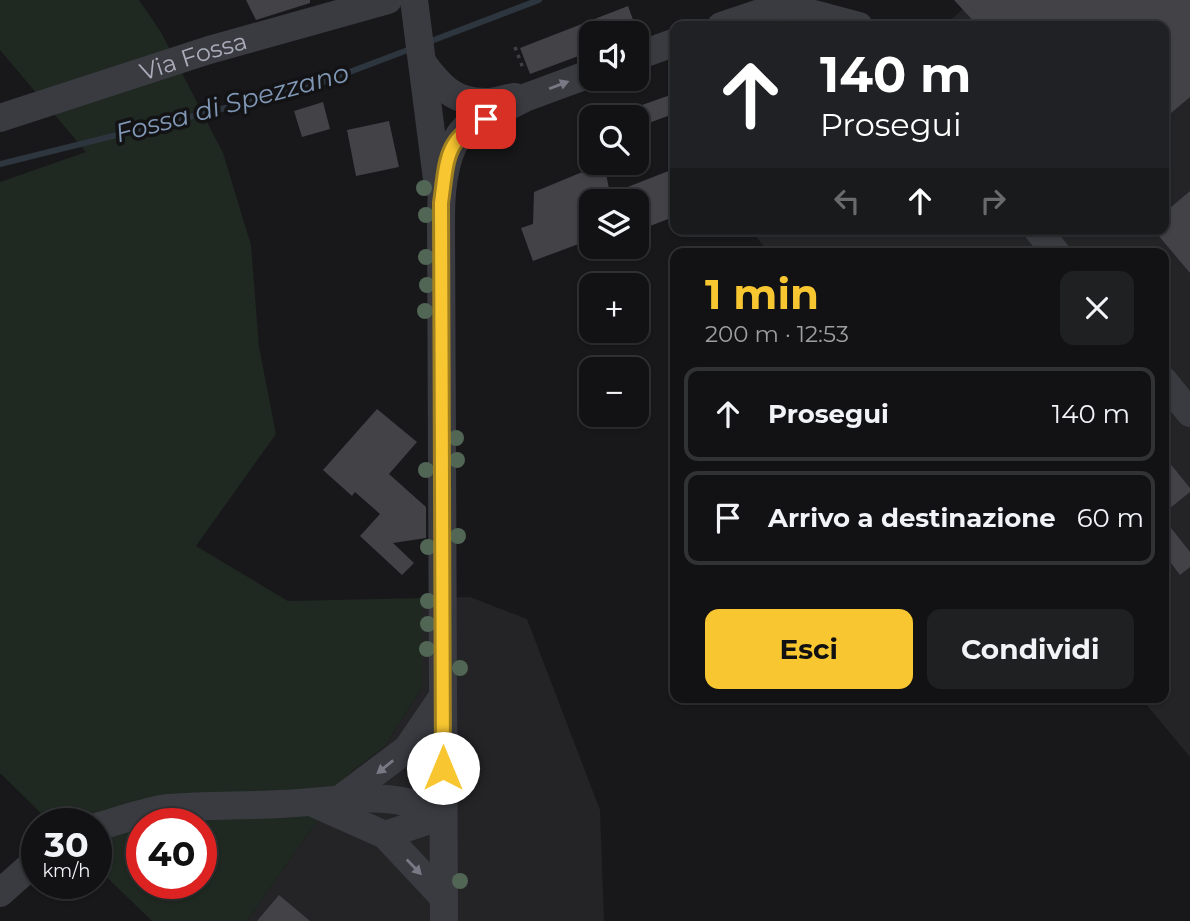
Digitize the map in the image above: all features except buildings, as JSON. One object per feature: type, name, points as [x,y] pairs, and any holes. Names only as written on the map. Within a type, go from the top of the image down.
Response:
[{"type":"street","name":"Via Fossa","points":[[0,118],[209,50],[388,0]]},
{"type":"street","points":[[841,0],[856,21]]},
{"type":"street","points":[[734,21],[777,5],[840,21]]},
{"type":"street","points":[[416,13],[427,75],[433,164],[441,203]]},
{"type":"street","points":[[649,52],[670,44]]},
{"type":"street","points":[[427,75],[449,94],[463,100],[489,102],[527,97]]},
{"type":"street","points":[[444,910],[441,203],[446,165],[459,135],[465,128],[527,97],[579,78]]},
{"type":"street","points":[[1169,387],[1190,413]]},
{"type":"street","points":[[343,797],[407,749],[443,696]]},
{"type":"street","points":[[112,823],[166,808],[313,803],[343,797],[412,803],[426,806],[442,816]]},
{"type":"street","points":[[313,803],[385,835],[444,910]]},
{"type":"street","points":[[385,835],[442,816]]},
{"type":"street","points":[[0,892],[21,874]]},
{"type":"shaded area","points":[[0,0],[139,0],[161,32],[223,153],[251,245],[259,347],[276,434],[196,546],[288,601],[422,598],[422,687],[385,746],[352,771],[247,921],[152,921],[129,899],[217,899],[217,808],[126,808],[126,896],[112,882],[112,808],[36,808],[0,773],[0,182],[86,152],[0,50]]},
{"type":"shaded area","points":[[973,0],[1190,0],[1190,757],[1145,703],[1169,703],[1169,248],[765,248],[755,235],[1169,235],[1169,21],[950,21]]},
{"type":"shaded area","points":[[470,597],[527,619],[600,810],[604,921],[247,921],[352,771],[385,746],[422,687],[422,598]]},
{"type":"waterway","name":"Fossa di Spezzano","points":[[426,43],[539,0]]},
{"type":"waterway","name":"Fossa di Spezzano","points":[[0,164],[310,87],[413,48]]},
{"type":"route","points":[[443,768],[441,203],[446,165],[454,144],[465,128],[486,119]]}]
